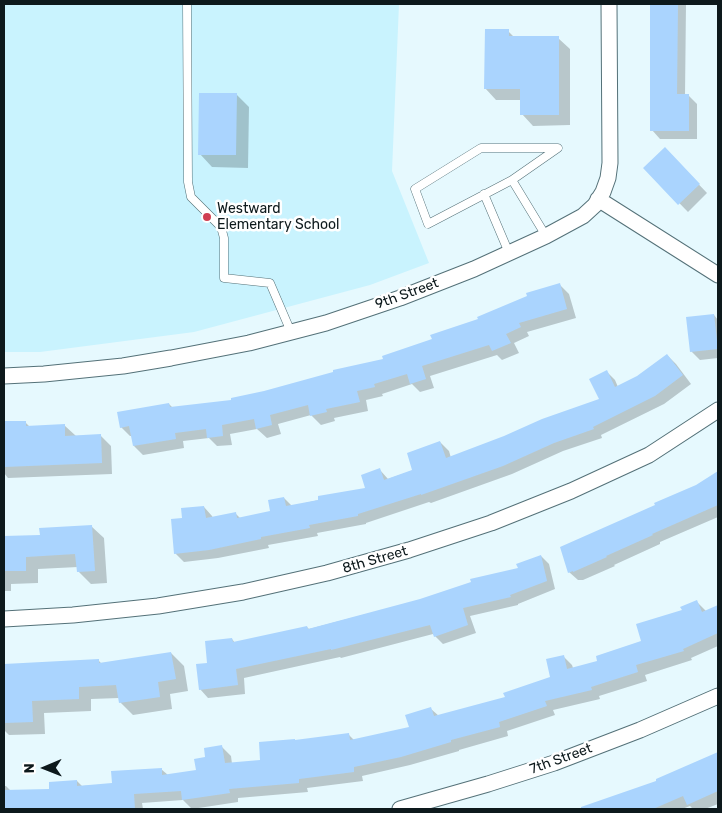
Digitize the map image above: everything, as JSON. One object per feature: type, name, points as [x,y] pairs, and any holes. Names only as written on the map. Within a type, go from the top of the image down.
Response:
[{"type":"street","name":"9th Street","points":[[4,376],[64,372],[162,360],[249,343],[326,323],[400,298],[474,269],[546,236],[583,216],[595,205],[603,192],[608,178],[610,163],[608,4]]},
{"type":"street","points":[[598,199],[718,274]]},
{"type":"street","name":"8th Street","points":[[4,619],[73,615],[158,606],[243,592],[327,573],[409,550],[491,523],[571,491],[649,455],[718,410]]},
{"type":"street","name":"7th Street","points":[[400,809],[554,763],[640,730],[718,696]]},
{"type":"lane","points":[[187,4],[188,182],[191,197],[221,227],[224,238],[224,278],[270,283],[291,332]]},
{"type":"lane","points":[[481,148],[558,148],[512,180],[428,224],[415,189],[481,148]]},
{"type":"lane","points":[[512,180],[546,236]]},
{"type":"lane","points":[[484,194],[509,253]]},
{"type":"shaded area","name":"Westward Elementary School","points":[[4,4],[399,4],[392,171],[429,263],[370,285],[194,332],[40,352],[4,352]]},
{"type":"building","points":[[650,4],[678,4],[677,94],[689,94],[689,131],[650,131]]},
{"type":"building","points":[[485,29],[509,29],[509,36],[559,36],[559,115],[520,115],[520,89],[484,89]]},
{"type":"building","points":[[199,93],[237,93],[236,155],[198,155]]},
{"type":"building","points":[[665,147],[700,184],[678,205],[643,168]]},
{"type":"building","points":[[560,283],[567,309],[519,323],[521,327],[506,334],[511,343],[492,351],[489,345],[422,366],[426,379],[410,384],[407,374],[374,384],[375,387],[357,391],[360,402],[326,409],[327,412],[310,416],[308,405],[270,415],[272,425],[256,429],[254,419],[222,425],[223,436],[207,438],[206,429],[175,433],[176,439],[133,446],[129,426],[120,428],[117,412],[169,403],[170,407],[231,400],[231,398],[333,372],[333,370],[383,359],[382,356],[432,339],[430,335],[478,319],[477,317],[527,296],[526,293]]},
{"type":"building","points":[[714,314],[718,349],[690,352],[686,317]]},
{"type":"building","points":[[667,354],[683,375],[655,396],[593,427],[594,429],[554,443],[503,466],[421,495],[358,514],[358,516],[309,525],[310,528],[261,537],[261,539],[209,550],[174,554],[171,519],[182,518],[181,508],[204,506],[206,518],[236,512],[237,518],[270,511],[268,500],[284,497],[286,506],[318,500],[318,496],[365,488],[361,475],[380,468],[384,480],[412,470],[407,453],[440,441],[446,458],[504,436],[542,419],[599,399],[589,379],[607,370],[615,387],[637,376]]},
{"type":"building","points":[[4,421],[26,421],[26,426],[65,424],[65,436],[101,434],[102,463],[4,467]]},
{"type":"building","points":[[718,471],[718,505],[652,534],[607,557],[568,573],[560,547],[655,505],[654,503],[696,485]]},
{"type":"building","points":[[92,525],[95,571],[77,572],[75,554],[26,557],[26,571],[4,571],[4,536],[40,535],[39,528]]},
{"type":"building","points":[[541,555],[547,581],[510,595],[511,597],[463,608],[468,625],[434,637],[430,625],[331,650],[236,669],[238,685],[199,690],[196,664],[207,663],[205,641],[232,638],[233,642],[307,626],[308,629],[420,599],[471,582],[470,579],[518,568],[516,564]]},
{"type":"building","points":[[697,600],[702,612],[718,605],[718,633],[683,649],[684,651],[636,665],[638,672],[591,687],[592,690],[545,701],[547,706],[499,722],[500,727],[451,740],[451,742],[401,757],[354,767],[354,772],[299,779],[299,783],[229,789],[230,793],[182,800],[181,791],[134,794],[135,809],[4,809],[4,790],[49,789],[49,782],[77,780],[77,786],[112,783],[111,771],[162,768],[162,775],[196,770],[194,759],[205,757],[204,748],[222,745],[225,763],[260,760],[259,742],[295,740],[349,733],[350,740],[409,727],[405,715],[431,707],[434,716],[505,697],[503,693],[550,677],[546,659],[564,655],[567,669],[597,661],[596,656],[641,641],[636,624],[682,610],[680,607]]},
{"type":"building","points":[[171,652],[176,679],[158,682],[160,697],[119,703],[116,685],[79,687],[79,699],[32,701],[33,722],[4,723],[4,664],[99,659],[99,663]]},
{"type":"building","points":[[718,752],[718,791],[687,805],[683,796],[653,809],[581,809],[581,807],[656,781],[656,779]]},
{"type":"place","name":"Westward Elementary School","points":[[207,217]]}]
